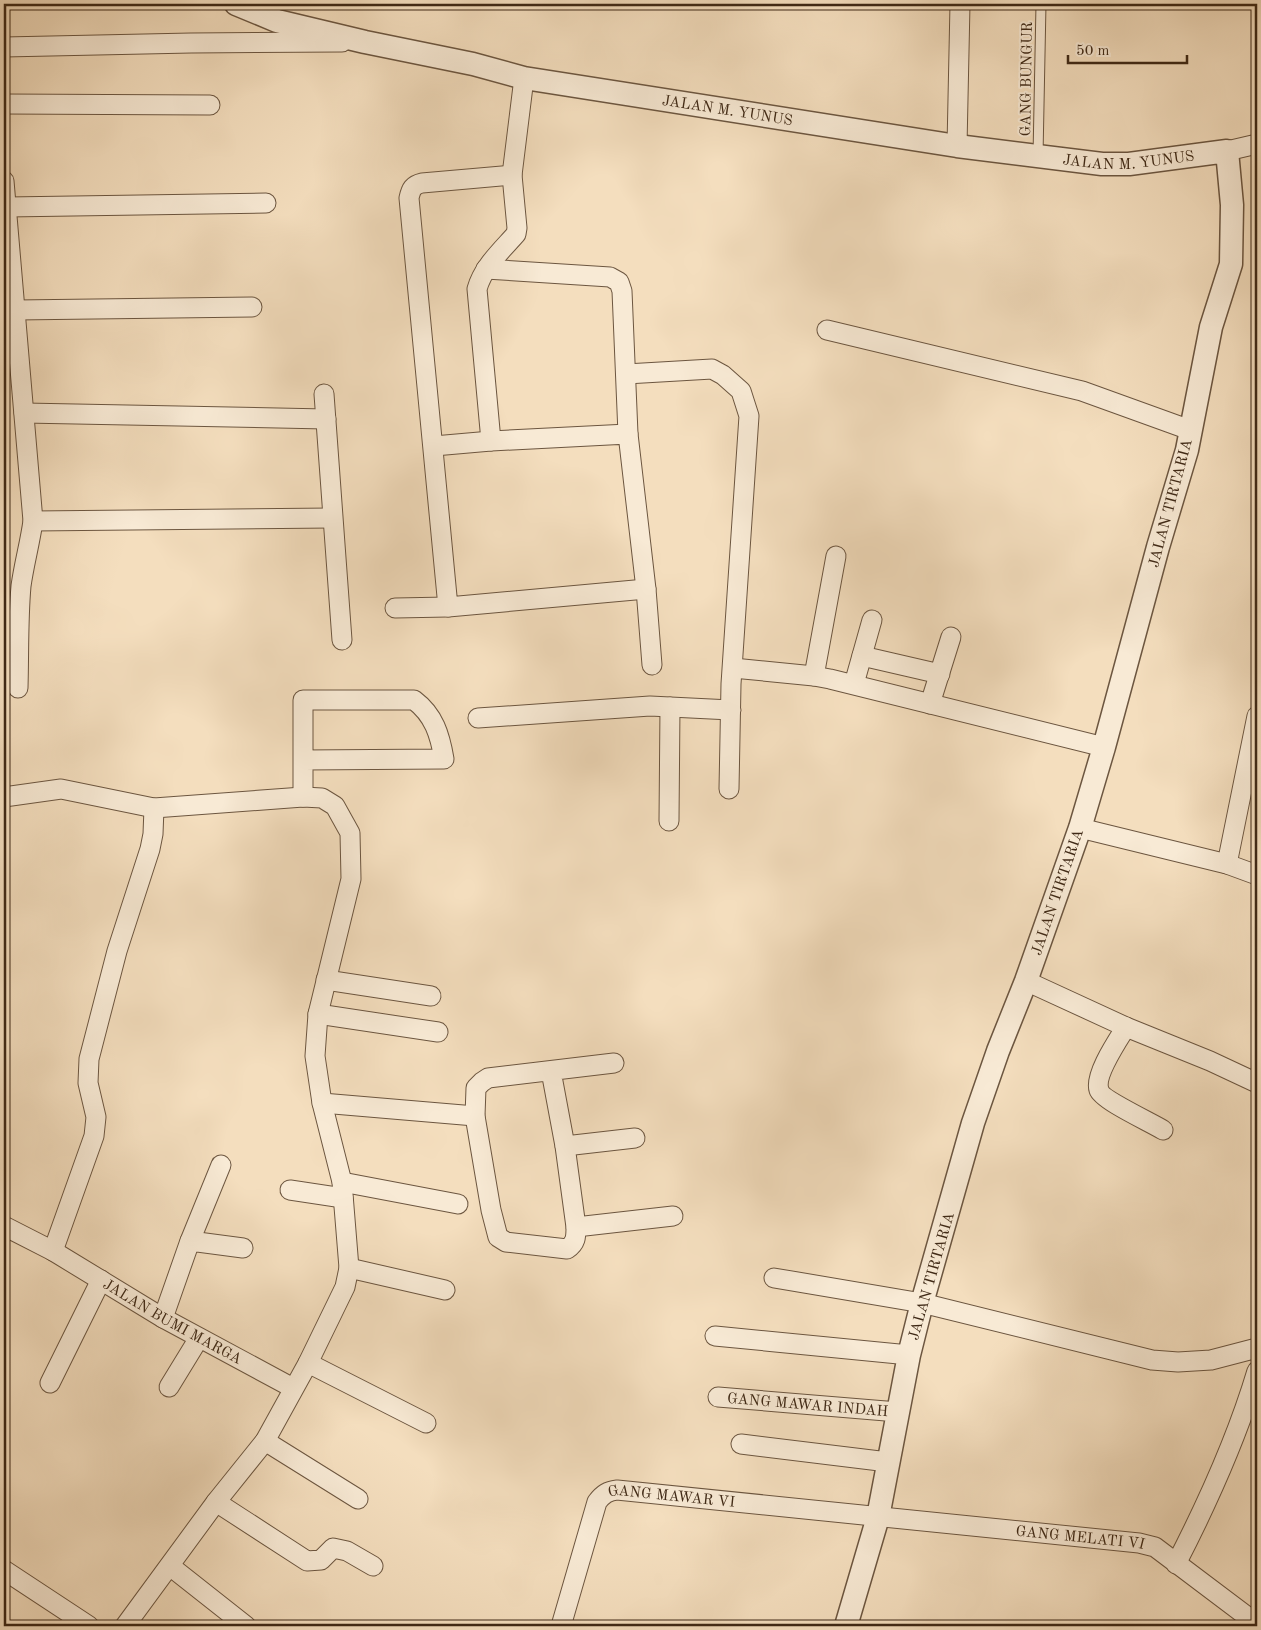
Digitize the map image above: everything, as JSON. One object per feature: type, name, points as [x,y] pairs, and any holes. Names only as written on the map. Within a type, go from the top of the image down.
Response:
[{"type":"street","name":"JALAN M. YUNUS","points":[[236,4],[276,21],[365,42],[473,64],[524,78],[957,146],[1102,164],[1129,164],[1227,151]]},
{"type":"street","points":[[957,146],[960,4]]},
{"type":"street","points":[[4,47],[182,43],[365,42]]},
{"type":"street","points":[[491,441],[477,289],[480,278],[486,269],[516,234],[517,221],[512,175],[524,78]]},
{"type":"street","points":[[4,104],[210,104]]},
{"type":"street","points":[[1227,151],[1257,144]]},
{"type":"street","name":"JALAN TIRTARIA","points":[[846,1626],[878,1517],[909,1355],[922,1303],[973,1123],[1080,828],[1187,450],[1211,327],[1230,264],[1232,205],[1227,151]]},
{"type":"street","points":[[448,607],[409,198],[411,190],[415,185],[422,183],[512,175]]},
{"type":"street","points":[[4,181],[33,521],[28,554],[12,589],[18,688]]},
{"type":"street","points":[[7,207],[266,203]]},
{"type":"street","points":[[486,269],[610,278],[618,282],[622,291],[628,434],[646,589],[652,665]]},
{"type":"street","points":[[16,310],[252,307]]},
{"type":"street","points":[[827,330],[1082,391],[1190,430]]},
{"type":"street","points":[[626,374],[712,369],[723,375],[741,391],[749,416],[733,668],[729,789]]},
{"type":"street","points":[[324,394],[342,640]]},
{"type":"street","points":[[24,413],[326,419]]},
{"type":"street","points":[[434,446],[628,434]]},
{"type":"street","points":[[33,521],[332,518]]},
{"type":"street","points":[[814,676],[836,556]]},
{"type":"street","points":[[395,608],[448,607],[646,589]]},
{"type":"street","points":[[854,684],[872,620]]},
{"type":"street","points":[[930,704],[952,637]]},
{"type":"street","points":[[862,656],[940,674]]},
{"type":"street","points":[[733,668],[814,676],[854,684],[1104,747]]},
{"type":"street","points":[[303,760],[444,759],[439,733],[422,706],[414,700],[404,698],[303,700],[303,760],[303,796]]},
{"type":"street","points":[[478,718],[650,706],[731,710]]},
{"type":"street","points":[[669,821],[670,707]]},
{"type":"street","points":[[1227,864],[1257,716]]},
{"type":"street","points":[[4,797],[61,789],[154,808],[303,796],[322,798],[335,806],[350,833],[351,879],[318,1014],[315,1056],[322,1103],[342,1190],[349,1268],[345,1287],[308,1363],[266,1441],[216,1502],[125,1626]]},
{"type":"street","points":[[53,1251],[94,1136],[96,1116],[88,1083],[89,1059],[117,951],[150,848],[153,834],[154,808]]},
{"type":"street","points":[[1080,828],[1227,864],[1257,875]]},
{"type":"street","points":[[326,980],[431,996]]},
{"type":"street","points":[[1026,981],[1126,1027],[1210,1061],[1257,1083]]},
{"type":"street","points":[[318,1014],[438,1032]]},
{"type":"street","points":[[1126,1027],[1104,1066],[1098,1082],[1099,1090],[1107,1099],[1163,1130]]},
{"type":"street","points":[[551,1071],[565,1146],[576,1227],[576,1237],[573,1245],[567,1249],[506,1242],[498,1237],[491,1210],[476,1116],[476,1088],[488,1078],[614,1063]]},
{"type":"street","points":[[322,1103],[476,1116]]},
{"type":"street","points":[[565,1146],[635,1138]]},
{"type":"street","points":[[163,1318],[190,1241],[221,1165]]},
{"type":"street","points":[[290,1190],[342,1190],[458,1204]]},
{"type":"street","points":[[576,1227],[673,1216]]},
{"type":"street","name":"JALAN BUMI MARGA","points":[[4,1226],[53,1251],[163,1318],[293,1388]]},
{"type":"street","points":[[190,1241],[243,1248]]},
{"type":"street","points":[[349,1268],[445,1290]]},
{"type":"street","points":[[774,1278],[922,1303],[1152,1360],[1178,1362],[1211,1360],[1257,1348]]},
{"type":"street","points":[[50,1383],[101,1280]]},
{"type":"street","points":[[715,1336],[909,1355]]},
{"type":"street","points":[[169,1387],[199,1338]]},
{"type":"street","points":[[308,1363],[426,1423]]},
{"type":"street","points":[[1176,1564],[1209,1498],[1238,1428],[1257,1371]]},
{"type":"street","name":"GANG MAWAR INDAH","points":[[718,1397],[898,1412]]},
{"type":"street","points":[[266,1441],[358,1499]]},
{"type":"street","points":[[741,1444],[888,1462]]},
{"type":"street","name":"GANG MAWAR VI","points":[[561,1626],[598,1502],[609,1491],[627,1491],[878,1517]]},
{"type":"street","points":[[216,1502],[306,1562],[320,1560],[333,1548],[347,1551],[372,1566]]},
{"type":"street","name":"GANG MELATI VI","points":[[878,1517],[1139,1543],[1155,1547],[1249,1622]]},
{"type":"street","points":[[170,1566],[246,1626]]},
{"type":"street","points":[[4,1570],[89,1626]]},
{"type":"lane","name":"GANG BUNGUR","points":[[1038,156],[1041,4]]}]
